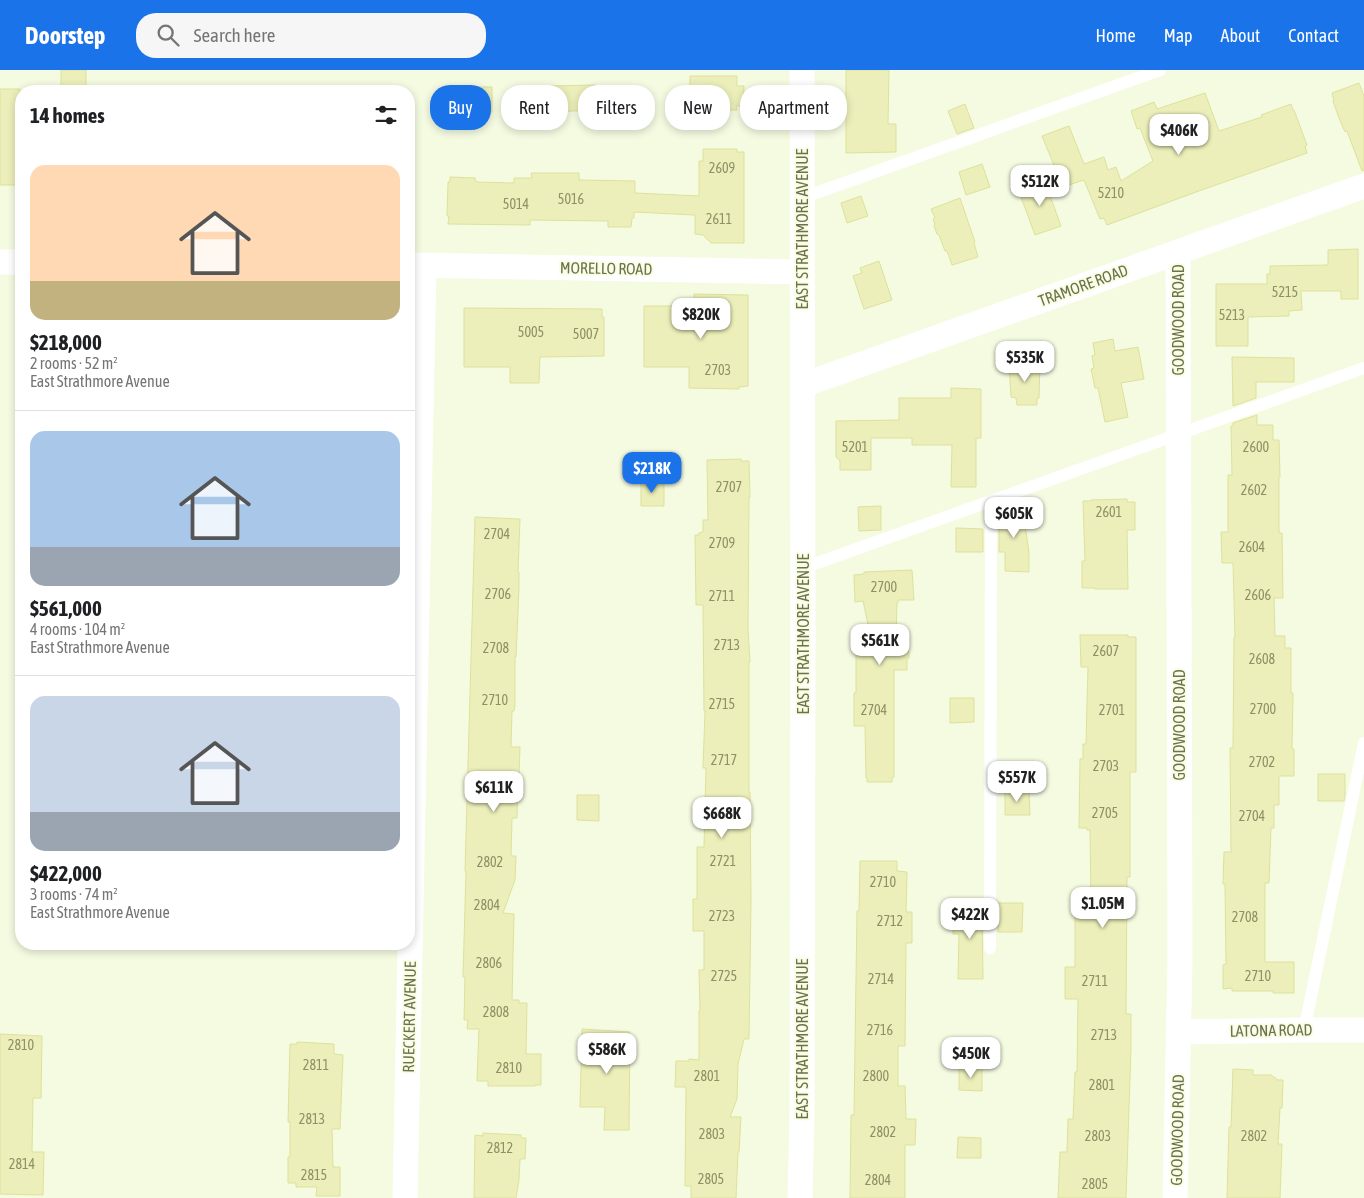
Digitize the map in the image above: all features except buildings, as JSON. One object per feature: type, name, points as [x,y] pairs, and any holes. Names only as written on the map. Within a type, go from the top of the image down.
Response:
[{"type":"street","name":"EAST STRATHMORE AVENUE","points":[[800,1198],[802,1109],[803,568],[802,70]]},
{"type":"street","name":"TRAMORE ROAD","points":[[803,385],[1364,186]]},
{"type":"street","name":"GOODWOOD ROAD","points":[[1175,1198],[1180,959],[1178,252]]},
{"type":"street","points":[[0,262],[15,262]]},
{"type":"street","name":"MORELLO ROAD","points":[[416,265],[802,272]]},
{"type":"street","name":"RUECKERT AVENUE","points":[[415,414],[416,265]]},
{"type":"street","name":"RUECKERT AVENUE","points":[[406,1198],[409,950]]},
{"type":"street","name":"LATONA ROAD","points":[[1179,1032],[1364,1030]]},
{"type":"lane","points":[[802,198],[1160,70]]},
{"type":"lane","points":[[803,568],[1364,368]]},
{"type":"lane","points":[[990,948],[991,501]]},
{"type":"lane","points":[[1304,1030],[1364,743]]}]
